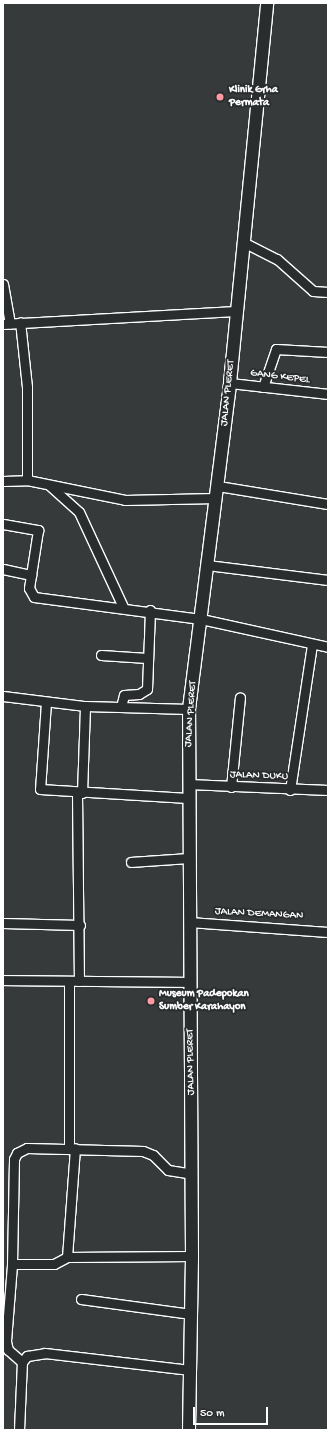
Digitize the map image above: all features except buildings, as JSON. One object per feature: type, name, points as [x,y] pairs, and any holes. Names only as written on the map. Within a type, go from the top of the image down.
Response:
[{"type":"main road","name":"JALAN PLERET","points":[[189,1430],[192,1174],[188,858],[189,709],[230,383],[267,3]]},
{"type":"street","points":[[244,242],[277,259],[313,291],[328,292]]},
{"type":"street","points":[[3,284],[26,387],[27,480]]},
{"type":"street","points":[[11,323],[107,320],[236,311]]},
{"type":"street","points":[[263,387],[276,349],[328,352]]},
{"type":"street","name":"GANG KEPEL","points":[[230,383],[328,394]]},
{"type":"street","points":[[3,481],[27,480],[133,500],[216,498]]},
{"type":"street","points":[[47,483],[79,512],[123,607]]},
{"type":"street","points":[[218,486],[328,504]]},
{"type":"street","points":[[3,524],[38,530],[29,590],[34,597],[150,610],[201,619],[312,645],[328,647]]},
{"type":"street","points":[[207,565],[328,580]]},
{"type":"street","points":[[3,569],[31,575]]},
{"type":"street","points":[[121,707],[124,695],[139,694],[147,689],[150,610]]},
{"type":"street","points":[[290,790],[312,645]]},
{"type":"street","points":[[101,655],[147,658]]},
{"type":"street","points":[[3,696],[85,706],[189,709]]},
{"type":"street","points":[[231,787],[240,697]]},
{"type":"street","points":[[46,702],[40,789],[79,793],[188,798]]},
{"type":"street","points":[[78,981],[80,925],[79,793],[85,706]]},
{"type":"street","name":"JALAN DUKU","points":[[188,784],[290,790],[328,790]]},
{"type":"street","points":[[131,862],[188,858]]},
{"type":"street","name":"JALAN DEMANGAN","points":[[189,922],[328,932]]},
{"type":"street","points":[[3,923],[80,925]]},
{"type":"street","points":[[3,980],[190,982]]},
{"type":"street","points":[[68,1257],[72,1148],[69,981]]},
{"type":"street","points":[[22,1362],[8,1350],[6,1341],[12,1264],[14,1159],[17,1154],[27,1148],[143,1151],[153,1155],[168,1170],[192,1174]]},
{"type":"street","points":[[12,1264],[54,1264],[68,1257],[192,1256]]},
{"type":"street","points":[[81,1299],[191,1314]]},
{"type":"street","points":[[19,1430],[22,1362],[27,1356],[45,1353],[190,1370]]},
{"type":"place","name":"Klinik Grha Permata","points":[[220,97]]},
{"type":"place","name":"Museum Padepokan Sumber Karahayon","points":[[151,1001]]}]
